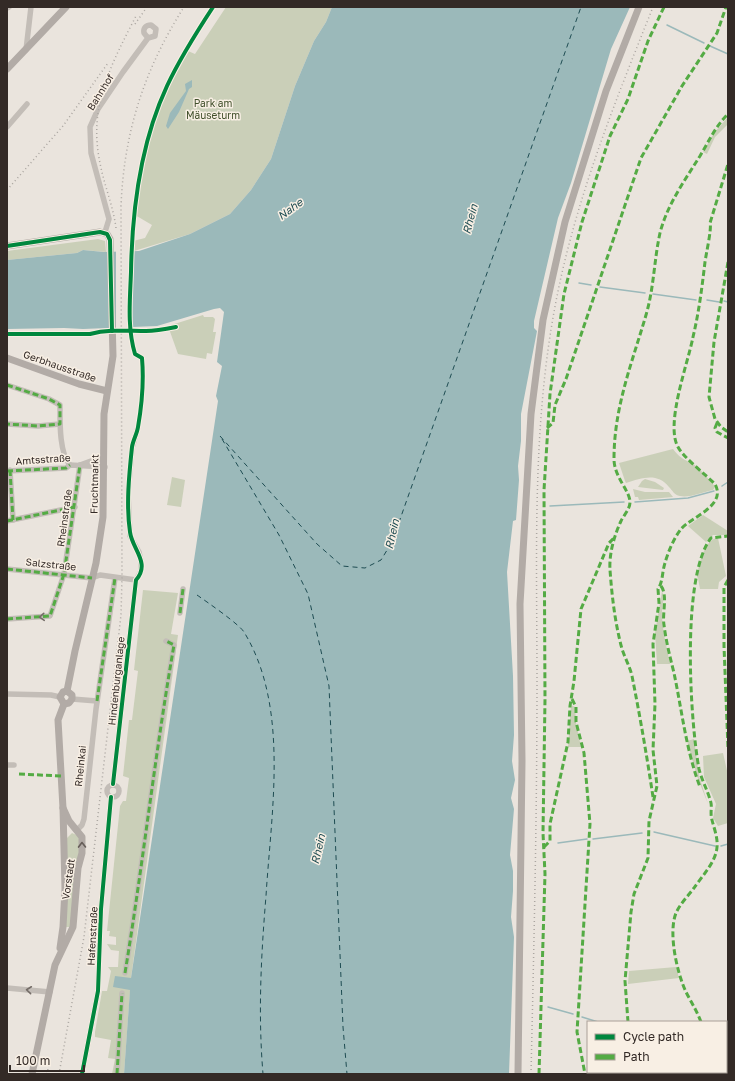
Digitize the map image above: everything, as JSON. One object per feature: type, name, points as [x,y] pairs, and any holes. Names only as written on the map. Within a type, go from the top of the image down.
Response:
[{"type":"main road","points":[[7,69],[66,7]]},
{"type":"main road","points":[[518,1074],[522,761],[520,604],[531,414],[543,320],[565,222],[606,91],[639,7]]},
{"type":"main road","points":[[7,246],[105,232]]},
{"type":"main road","name":"Fruchtmarkt","points":[[92,578],[103,524],[105,467],[104,414],[113,356],[111,248],[110,237],[105,232]]},
{"type":"main road","name":"Gerbhausstraße","points":[[7,358],[79,384],[107,391]]},
{"type":"main road","points":[[67,691],[92,578]]},
{"type":"main road","points":[[67,691],[72,695],[72,699],[69,703],[64,704],[60,697],[63,692],[67,691]]},
{"type":"main road","name":"Vorstadt","points":[[59,955],[63,927],[64,838],[58,720],[64,704]]},
{"type":"main road","name":"Vorstadt","points":[[32,1074],[55,965],[72,927],[78,868],[83,844],[82,837],[69,821],[63,808]]},
{"type":"main road","points":[[64,838],[66,831],[70,829],[77,830]]},
{"type":"main road","points":[[63,927],[66,930],[72,927]]},
{"type":"street","points":[[26,50],[31,7]]},
{"type":"street","name":"Bahnhof","points":[[105,232],[109,219],[91,153],[90,127],[98,109],[148,38]]},
{"type":"street","points":[[7,127],[27,104]]},
{"type":"street","points":[[7,386],[49,399],[60,405],[60,424],[65,460],[70,465]]},
{"type":"street","points":[[7,424],[38,426],[60,424]]},
{"type":"street","name":"Hindenburganlage","points":[[113,784],[136,580],[141,571],[139,552],[130,536],[128,493],[132,448],[138,427]]},
{"type":"street","name":"Amtsstraße","points":[[80,465],[91,461],[104,459]]},
{"type":"street","name":"Amtsstraße","points":[[8,470],[66,468],[70,465],[105,467]]},
{"type":"street","name":"Rheinstraße","points":[[7,619],[50,616],[64,574],[80,465]]},
{"type":"street","points":[[8,470],[13,520]]},
{"type":"street","points":[[7,521],[75,507]]},
{"type":"street","name":"Salzstraße","points":[[7,569],[92,578],[99,575],[136,580]]},
{"type":"street","name":"Rheinkai","points":[[77,830],[82,825],[84,819],[97,701],[115,578]]},
{"type":"street","points":[[180,613],[183,589]]},
{"type":"street","points":[[125,973],[144,853],[151,787],[174,646],[166,641]]},
{"type":"street","points":[[7,694],[51,695],[60,697]]},
{"type":"street","points":[[72,699],[97,701]]},
{"type":"street","points":[[7,765],[14,765]]},
{"type":"street","name":"Hafenstraße","points":[[82,1074],[98,991],[103,886],[111,797],[107,791],[109,786],[113,784],[118,787],[119,792],[117,796],[111,797]]},
{"type":"street","points":[[7,988],[50,992]]},
{"type":"street","points":[[117,1074],[122,993]]},
{"type":"green space","name":"Park am Mäuseturm","points":[[226,7],[332,7],[326,22],[314,41],[295,86],[271,159],[251,190],[230,214],[190,234],[134,251],[132,248],[133,241],[145,238],[152,225],[135,215],[142,171],[152,130],[159,111],[167,91],[188,51],[195,54]]},
{"type":"green space","points":[[728,117],[728,124],[715,137],[707,154],[703,152],[714,133]]},
{"type":"green space","points":[[98,239],[105,241],[106,252],[83,250],[77,253],[7,260],[7,251]]},
{"type":"green space","points":[[203,315],[204,317],[213,317],[215,319],[213,332],[216,332],[212,354],[207,353],[206,359],[178,354],[168,326]]},
{"type":"green space","points":[[673,449],[681,458],[700,469],[715,487],[713,490],[692,496],[680,496],[676,495],[664,482],[659,479],[643,478],[626,483],[619,463]]},
{"type":"green space","points":[[172,477],[185,480],[181,507],[167,505]]},
{"type":"green space","points":[[645,479],[655,482],[664,488],[663,490],[638,487]]},
{"type":"green space","points":[[633,489],[645,492],[669,492],[673,497],[639,500],[638,497],[635,497]]},
{"type":"green space","points":[[703,515],[728,531],[728,535],[713,535],[706,542],[688,526]]},
{"type":"green space","points":[[718,538],[726,576],[719,582],[718,589],[700,589],[697,577],[703,553],[713,539]]},
{"type":"green space","points":[[143,590],[178,593],[171,634],[178,635],[131,978],[124,1074],[112,1074],[115,1059],[108,1058],[111,1040],[95,1037],[95,1032],[102,991],[107,991],[111,971],[108,967],[118,967],[119,951],[111,950],[107,944],[116,945],[116,937],[109,936],[110,931],[107,931],[120,806],[123,801],[126,801],[129,778],[123,776],[129,720],[132,720],[138,671],[134,670]]},
{"type":"green space","points":[[662,591],[663,626],[670,664],[657,664],[655,633]]},
{"type":"green space","points":[[571,705],[575,707],[576,723],[581,747],[568,747]]},
{"type":"green space","points":[[694,739],[699,776],[708,804],[697,776],[687,741]]},
{"type":"green space","points":[[723,753],[728,775],[728,823],[718,826],[713,818],[716,804],[704,777],[703,756]]},
{"type":"green space","points":[[72,833],[81,837],[70,927],[66,927],[67,838]]},
{"type":"green space","points":[[676,967],[679,978],[628,984],[629,971]]},
{"type":"water","points":[[332,7],[630,7],[611,49],[571,183],[558,218],[534,321],[534,328],[537,331],[521,414],[521,441],[518,466],[519,480],[516,520],[513,521],[507,572],[513,676],[514,735],[512,761],[515,780],[511,798],[514,809],[510,855],[513,871],[511,917],[514,937],[509,1074],[124,1074],[130,990],[113,987],[115,976],[131,978],[218,401],[216,396],[222,366],[217,362],[224,312],[220,308],[214,309],[157,326],[83,329],[7,329],[7,260],[77,253],[83,250],[104,252],[139,251],[190,234],[230,214],[251,190],[271,159],[295,86],[314,41],[326,22]]},
{"type":"water","points":[[192,80],[192,87],[189,89],[179,112],[168,129],[166,126],[170,113],[186,91],[185,84]]},
{"type":"pier","points":[[132,249],[132,330],[116,330],[116,250]]},
{"type":"waterway","points":[[667,25],[704,43]]},
{"type":"waterway","points":[[710,46],[728,54]]},
{"type":"waterway","points":[[579,283],[591,285]]},
{"type":"waterway","points":[[600,287],[645,293]]},
{"type":"waterway","points":[[653,294],[696,300]]},
{"type":"waterway","points":[[707,300],[719,302]]},
{"type":"waterway","points":[[724,301],[728,302]]},
{"type":"waterway","points":[[722,486],[728,482]]},
{"type":"waterway","points":[[635,502],[688,498],[714,491]]},
{"type":"waterway","points":[[550,506],[624,502]]},
{"type":"waterway","points":[[654,832],[715,846]]},
{"type":"waterway","points":[[593,839],[642,833]]},
{"type":"waterway","points":[[558,843],[587,839]]},
{"type":"waterway","points":[[721,846],[728,844]]},
{"type":"waterway","points":[[548,1007],[573,1014]]},
{"type":"waterway","points":[[582,1017],[595,1021]]},
{"type":"ferry route","points":[[220,436],[317,544],[342,566],[365,568],[381,560],[392,542],[581,7]]},
{"type":"ferry route","points":[[222,439],[279,535],[308,594],[329,686],[343,1027],[347,1074]]},
{"type":"ferry route","points":[[197,595],[230,619],[244,632],[258,661],[268,693],[274,761],[261,985],[261,1052],[263,1074]]},
{"type":"railway","points":[[135,24],[147,7]]},
{"type":"railway","points":[[59,1074],[84,937],[121,615],[121,206],[126,153],[132,127],[147,78],[158,54],[184,7]]},
{"type":"railway","points":[[531,1074],[536,780],[537,496],[542,404],[547,358],[562,273],[583,195],[623,82],[653,7]]},
{"type":"railway","points":[[116,228],[100,163],[97,142],[97,123],[104,86],[110,69],[136,16]]},
{"type":"railway","points":[[7,190],[63,126],[108,63]]},
{"type":"railway","points":[[47,1074],[49,1064]]},
{"type":"marked path","points":[[539,1074],[545,874],[543,833],[545,699],[544,490],[550,394],[564,294],[582,222],[610,136],[628,99],[648,41],[664,7]]},
{"type":"marked path","points":[[547,428],[553,423],[555,405],[566,379],[641,158],[682,86],[717,33],[726,7]]},
{"type":"marked path","points":[[653,797],[632,676],[622,649],[616,620],[610,570],[612,545],[618,527],[630,505],[628,493],[616,472],[615,466],[614,459],[617,421],[620,403],[649,305],[658,243],[663,223],[683,184],[716,129],[728,114]]},
{"type":"marked path","points":[[628,1021],[625,981],[631,912],[634,894],[648,858],[649,821],[657,786],[653,750],[655,704],[653,644],[659,603],[658,589],[661,583],[668,554],[676,537],[681,529],[712,505],[716,499],[717,492],[715,484],[690,461],[678,447],[675,437],[674,424],[679,393],[697,318],[710,235],[710,223],[728,164]]},
{"type":"marked path","points":[[728,262],[714,342],[709,397],[715,419],[721,427],[728,432]]},
{"type":"marked path","points":[[7,385],[49,399],[60,405],[60,424],[38,426],[7,424]]},
{"type":"marked path","points":[[717,423],[715,428],[717,432],[728,438]]},
{"type":"marked path","points":[[7,471],[66,468],[70,465]]},
{"type":"marked path","points":[[7,619],[50,616],[64,574],[80,465]]},
{"type":"marked path","points":[[10,470],[13,520]]},
{"type":"marked path","points":[[7,521],[75,507]]},
{"type":"marked path","points":[[701,1021],[683,984],[677,964],[673,942],[673,931],[676,913],[708,869],[714,858],[717,847],[711,817],[711,803],[699,769],[693,718],[690,649],[695,583],[702,557],[711,538],[728,536]]},
{"type":"marked path","points":[[544,847],[550,841],[550,824],[568,742],[570,706],[581,609],[609,543],[614,538]]},
{"type":"marked path","points":[[7,569],[92,578]]},
{"type":"marked path","points":[[97,701],[115,578]]},
{"type":"marked path","points":[[728,580],[724,587],[724,646],[728,748]]},
{"type":"marked path","points":[[661,586],[664,594],[664,620],[667,643],[691,759],[700,787]]},
{"type":"marked path","points":[[180,613],[183,589]]},
{"type":"marked path","points":[[125,973],[174,645],[166,641]]},
{"type":"marked path","points":[[572,699],[576,707],[576,722],[584,753],[590,824],[577,1032],[585,1074]]},
{"type":"marked path","points":[[19,774],[61,776]]},
{"type":"marked path","points":[[117,1074],[122,993]]},
{"type":"cycle path","points":[[113,784],[136,580],[142,568],[139,556],[131,538],[128,511],[132,447],[138,427],[143,384],[142,358],[135,354],[132,344],[130,324],[133,225],[139,177],[150,131],[167,86],[194,36],[213,7]]},
{"type":"cycle path","points":[[7,246],[100,232],[107,234],[110,240],[112,331]]},
{"type":"cycle path","points":[[7,334],[90,334],[111,331],[154,331],[176,327]]},
{"type":"cycle path","points":[[82,1074],[98,991],[101,909],[111,797]]},
{"type":"water label","name":"Nahe","points":[[290,209]]},
{"type":"water label","name":"Rhein","points":[[470,219]]},
{"type":"water label","name":"Rhein","points":[[392,534]]},
{"type":"water label","name":"Rhein","points":[[318,849]]}]
